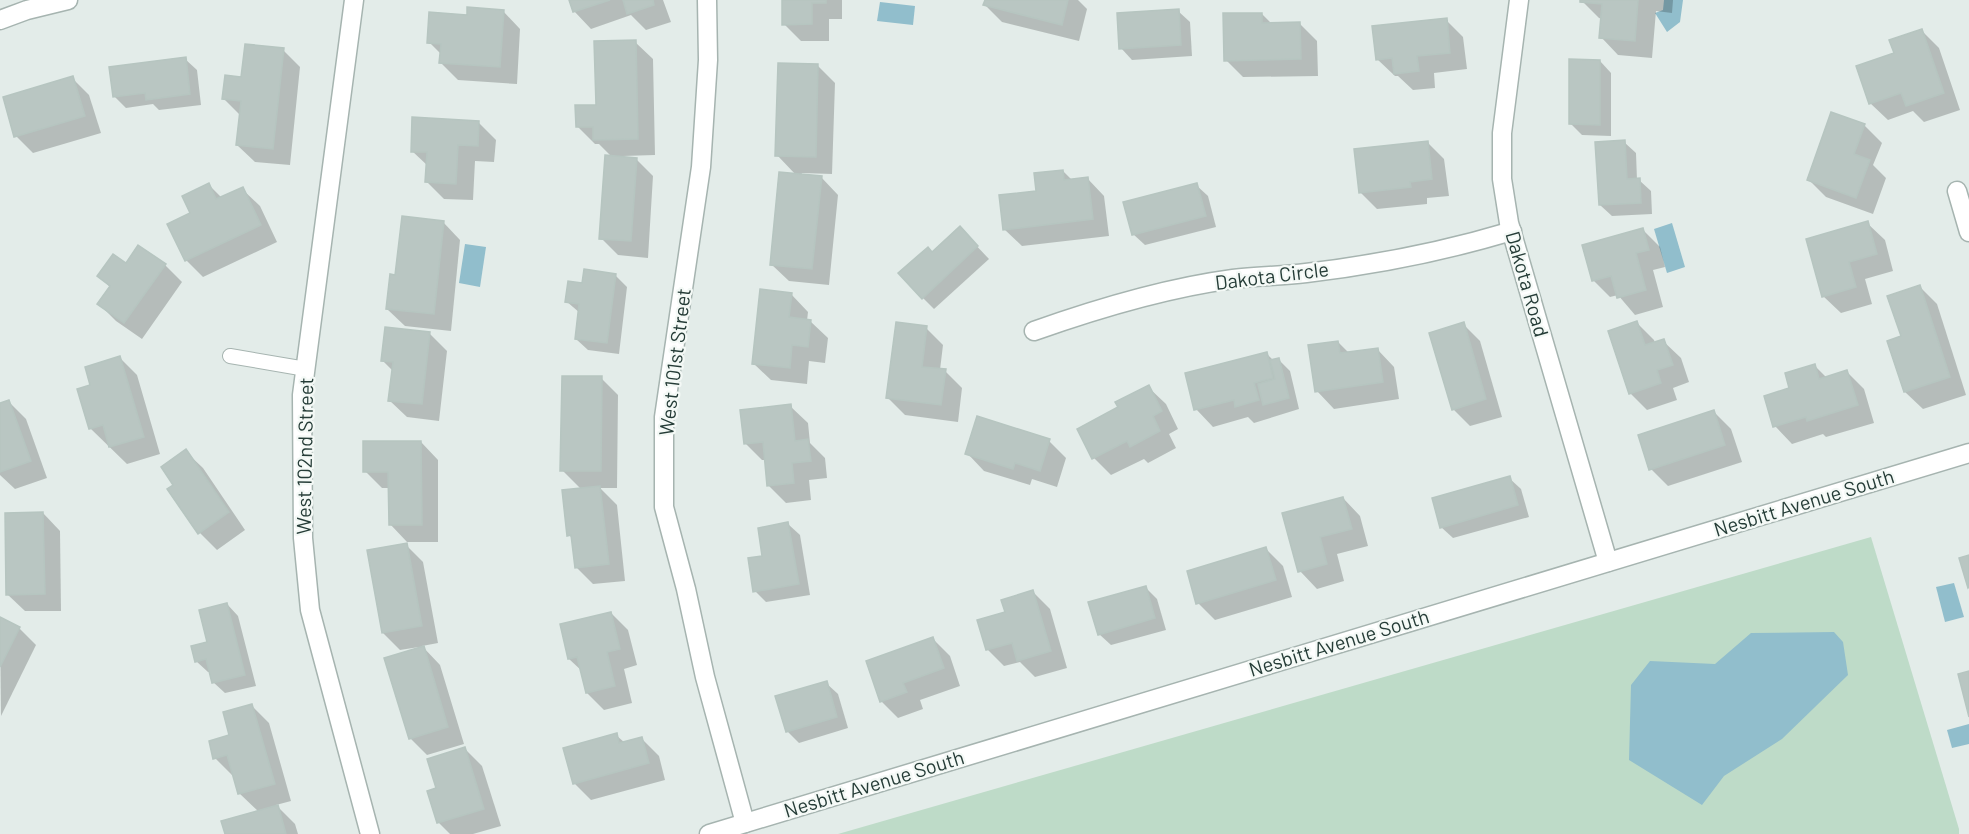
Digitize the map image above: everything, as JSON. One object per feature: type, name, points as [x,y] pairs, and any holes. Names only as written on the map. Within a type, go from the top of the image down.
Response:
[{"type":"street","points":[[0,20],[27,10],[68,0]]},
{"type":"street","name":"West 102nd Street","points":[[354,0],[302,395],[303,538],[310,609],[370,834]]},
{"type":"street","name":"West 101st Street","points":[[707,0],[708,60],[701,167],[664,417],[664,507],[686,589],[705,677],[745,823]]},
{"type":"street","name":"Dakota Road","points":[[1519,0],[1502,133],[1502,179],[1512,231],[1608,562]]},
{"type":"street","points":[[1957,191],[1969,232]]},
{"type":"street","name":"Dakota Circle","points":[[1034,331],[1158,293],[1233,279],[1307,273],[1392,261],[1512,231]]},
{"type":"street","name":"Nesbitt Avenue South","points":[[709,834],[1969,453]]},
{"type":"lane","points":[[231,356],[306,369]]},
{"type":"green space","points":[[1871,537],[1959,834],[838,834]]},
{"type":"water","points":[[1664,0],[1683,0],[1680,22],[1667,32],[1655,13],[1663,10]]},
{"type":"water","points":[[880,2],[915,6],[913,25],[877,21]]},
{"type":"water","points":[[1672,223],[1685,267],[1667,273],[1654,229]]},
{"type":"water","points":[[465,244],[486,247],[480,287],[459,283]]},
{"type":"water","points":[[1954,583],[1964,617],[1945,622],[1936,587]]},
{"type":"water","points":[[1834,632],[1843,642],[1848,675],[1782,739],[1724,776],[1702,805],[1629,760],[1631,685],[1650,661],[1715,664],[1751,633]]},
{"type":"water","points":[[1969,724],[1969,744],[1952,748],[1947,730]]},
{"type":"building","points":[[569,0],[610,0],[573,12]]},
{"type":"building","points":[[623,0],[653,0],[654,5],[627,14]]},
{"type":"building","points":[[782,0],[826,0],[826,3],[812,3],[812,24],[782,25]]},
{"type":"building","points":[[985,0],[1068,0],[1062,25],[983,5]]},
{"type":"building","points":[[1580,0],[1638,0],[1635,41],[1599,38],[1602,4],[1580,2]]},
{"type":"building","points":[[467,7],[504,10],[500,67],[439,63],[441,44],[427,43],[429,12],[467,15]]},
{"type":"building","points":[[1179,9],[1181,45],[1119,49],[1117,13]]},
{"type":"building","points":[[1223,13],[1262,13],[1262,23],[1300,22],[1301,59],[1224,61]]},
{"type":"building","points":[[1447,18],[1450,53],[1417,56],[1419,71],[1394,74],[1392,58],[1376,60],[1372,26]]},
{"type":"building","points":[[1922,29],[1944,93],[1906,106],[1901,93],[1869,104],[1856,66],[1894,53],[1889,40]]},
{"type":"building","points":[[636,40],[638,139],[593,140],[593,127],[576,127],[575,105],[596,105],[594,41]]},
{"type":"building","points":[[245,44],[284,48],[273,149],[236,145],[241,101],[222,99],[225,75],[241,77]]},
{"type":"building","points":[[186,57],[190,94],[146,100],[145,93],[113,97],[109,67]]},
{"type":"building","points":[[1569,59],[1600,60],[1600,125],[1569,124]]},
{"type":"building","points":[[778,63],[818,64],[816,157],[775,156]]},
{"type":"building","points":[[73,76],[85,116],[14,137],[3,97]]},
{"type":"building","points":[[1831,112],[1865,124],[1854,154],[1870,160],[1856,198],[1807,180]]},
{"type":"building","points":[[412,117],[479,121],[478,146],[458,145],[456,184],[425,182],[427,152],[411,152]]},
{"type":"building","points":[[1625,140],[1627,179],[1640,178],[1641,203],[1599,205],[1595,142]]},
{"type":"building","points":[[1428,141],[1432,179],[1410,182],[1411,187],[1359,193],[1354,149]]},
{"type":"building","points":[[605,155],[637,158],[631,241],[599,239]]},
{"type":"building","points":[[1063,170],[1064,180],[1088,177],[1093,219],[1003,230],[999,195],[1036,191],[1034,173]]},
{"type":"building","points":[[779,172],[822,176],[812,269],[770,265]]},
{"type":"building","points":[[209,183],[216,199],[243,187],[261,225],[185,261],[167,224],[190,213],[182,196]]},
{"type":"building","points":[[1197,183],[1206,216],[1132,235],[1123,202]]},
{"type":"building","points":[[402,216],[444,221],[434,314],[386,309],[390,274],[395,275]]},
{"type":"building","points":[[1868,221],[1877,254],[1849,262],[1856,287],[1822,297],[1806,239]]},
{"type":"building","points":[[960,226],[978,246],[922,299],[898,273],[928,247],[932,252]]},
{"type":"building","points":[[1643,228],[1649,250],[1636,253],[1646,290],[1617,298],[1611,276],[1592,281],[1582,245]]},
{"type":"building","points":[[138,245],[166,264],[124,323],[97,304],[110,286],[97,276],[113,254],[126,263]]},
{"type":"building","points":[[584,269],[616,274],[607,343],[575,339],[579,304],[565,302],[568,281],[582,283]]},
{"type":"building","points":[[1920,285],[1950,377],[1904,392],[1887,341],[1901,336],[1887,296]]},
{"type":"building","points":[[760,289],[792,293],[789,317],[811,320],[808,347],[792,345],[790,368],[752,364]]},
{"type":"building","points":[[1637,321],[1645,345],[1664,339],[1673,365],[1657,370],[1661,383],[1629,394],[1608,331]]},
{"type":"building","points":[[896,322],[927,326],[922,367],[946,369],[941,405],[886,398]]},
{"type":"building","points":[[1464,322],[1486,399],[1452,410],[1429,333]]},
{"type":"building","points":[[385,327],[430,332],[422,404],[388,401],[393,362],[381,361]]},
{"type":"building","points":[[1338,341],[1340,353],[1378,348],[1383,382],[1315,392],[1308,345]]},
{"type":"building","points":[[1267,352],[1273,378],[1254,383],[1259,400],[1235,407],[1234,400],[1194,410],[1185,373]]},
{"type":"building","points":[[120,356],[144,437],[109,447],[103,425],[89,429],[77,389],[90,385],[85,367]]},
{"type":"building","points":[[1279,358],[1289,398],[1263,405],[1258,384],[1275,379],[1270,360]]},
{"type":"building","points":[[1815,364],[1819,379],[1847,370],[1858,405],[1807,421],[1806,417],[1773,427],[1764,396],[1789,388],[1785,373]]},
{"type":"building","points":[[562,376],[602,376],[601,471],[560,471]]},
{"type":"building","points":[[1149,385],[1162,411],[1153,416],[1160,431],[1130,447],[1127,441],[1092,459],[1077,429],[1118,407],[1115,402]]},
{"type":"building","points":[[9,400],[31,461],[0,472],[0,403]]},
{"type":"building","points":[[791,404],[795,441],[808,439],[811,461],[792,463],[794,483],[767,486],[763,442],[744,444],[740,410]]},
{"type":"building","points":[[1714,410],[1725,445],[1649,470],[1638,435]]},
{"type":"building","points":[[977,416],[1050,439],[1040,471],[1015,463],[1013,469],[965,454]]},
{"type":"building","points":[[363,441],[421,441],[422,525],[389,525],[388,472],[363,472]]},
{"type":"building","points":[[186,449],[229,512],[198,534],[167,489],[173,485],[161,467]]},
{"type":"building","points":[[1510,476],[1518,505],[1440,528],[1432,498]]},
{"type":"building","points":[[600,486],[609,564],[575,568],[571,535],[567,536],[562,490]]},
{"type":"building","points":[[1343,497],[1352,529],[1320,537],[1327,564],[1298,572],[1282,513]]},
{"type":"building","points":[[43,512],[45,594],[6,595],[5,513]]},
{"type":"building","points":[[788,522],[799,584],[753,592],[748,558],[762,556],[758,528]]},
{"type":"building","points":[[407,543],[422,626],[382,633],[367,550]]},
{"type":"building","points":[[1266,547],[1276,580],[1196,604],[1187,571]]},
{"type":"building","points":[[1969,555],[1969,587],[1968,588],[1959,558]]},
{"type":"building","points":[[1146,586],[1155,618],[1098,635],[1088,602]]},
{"type":"building","points":[[1033,590],[1051,651],[1017,661],[1012,643],[986,650],[977,620],[1005,612],[1001,600]]},
{"type":"building","points":[[227,603],[245,675],[212,683],[206,659],[195,662],[191,646],[207,642],[199,610]]},
{"type":"building","points":[[611,612],[620,649],[607,652],[615,686],[586,693],[577,657],[568,659],[560,624]]},
{"type":"building","points":[[0,617],[20,627],[0,667]]},
{"type":"building","points":[[933,637],[944,668],[903,683],[907,692],[880,702],[866,661]]},
{"type":"building","points":[[424,646],[448,727],[409,739],[384,658]]},
{"type":"building","points":[[1969,671],[1969,717],[1958,674]]},
{"type":"building","points":[[827,681],[837,717],[786,732],[775,696]]},
{"type":"building","points":[[252,704],[275,784],[238,794],[227,755],[213,759],[209,741],[229,735],[223,712]]},
{"type":"building","points":[[617,733],[619,743],[642,737],[649,763],[573,784],[563,748]]},
{"type":"building","points":[[465,747],[484,809],[437,823],[427,791],[436,788],[427,759]]},
{"type":"building","points":[[278,805],[286,834],[225,834],[221,821]]}]
